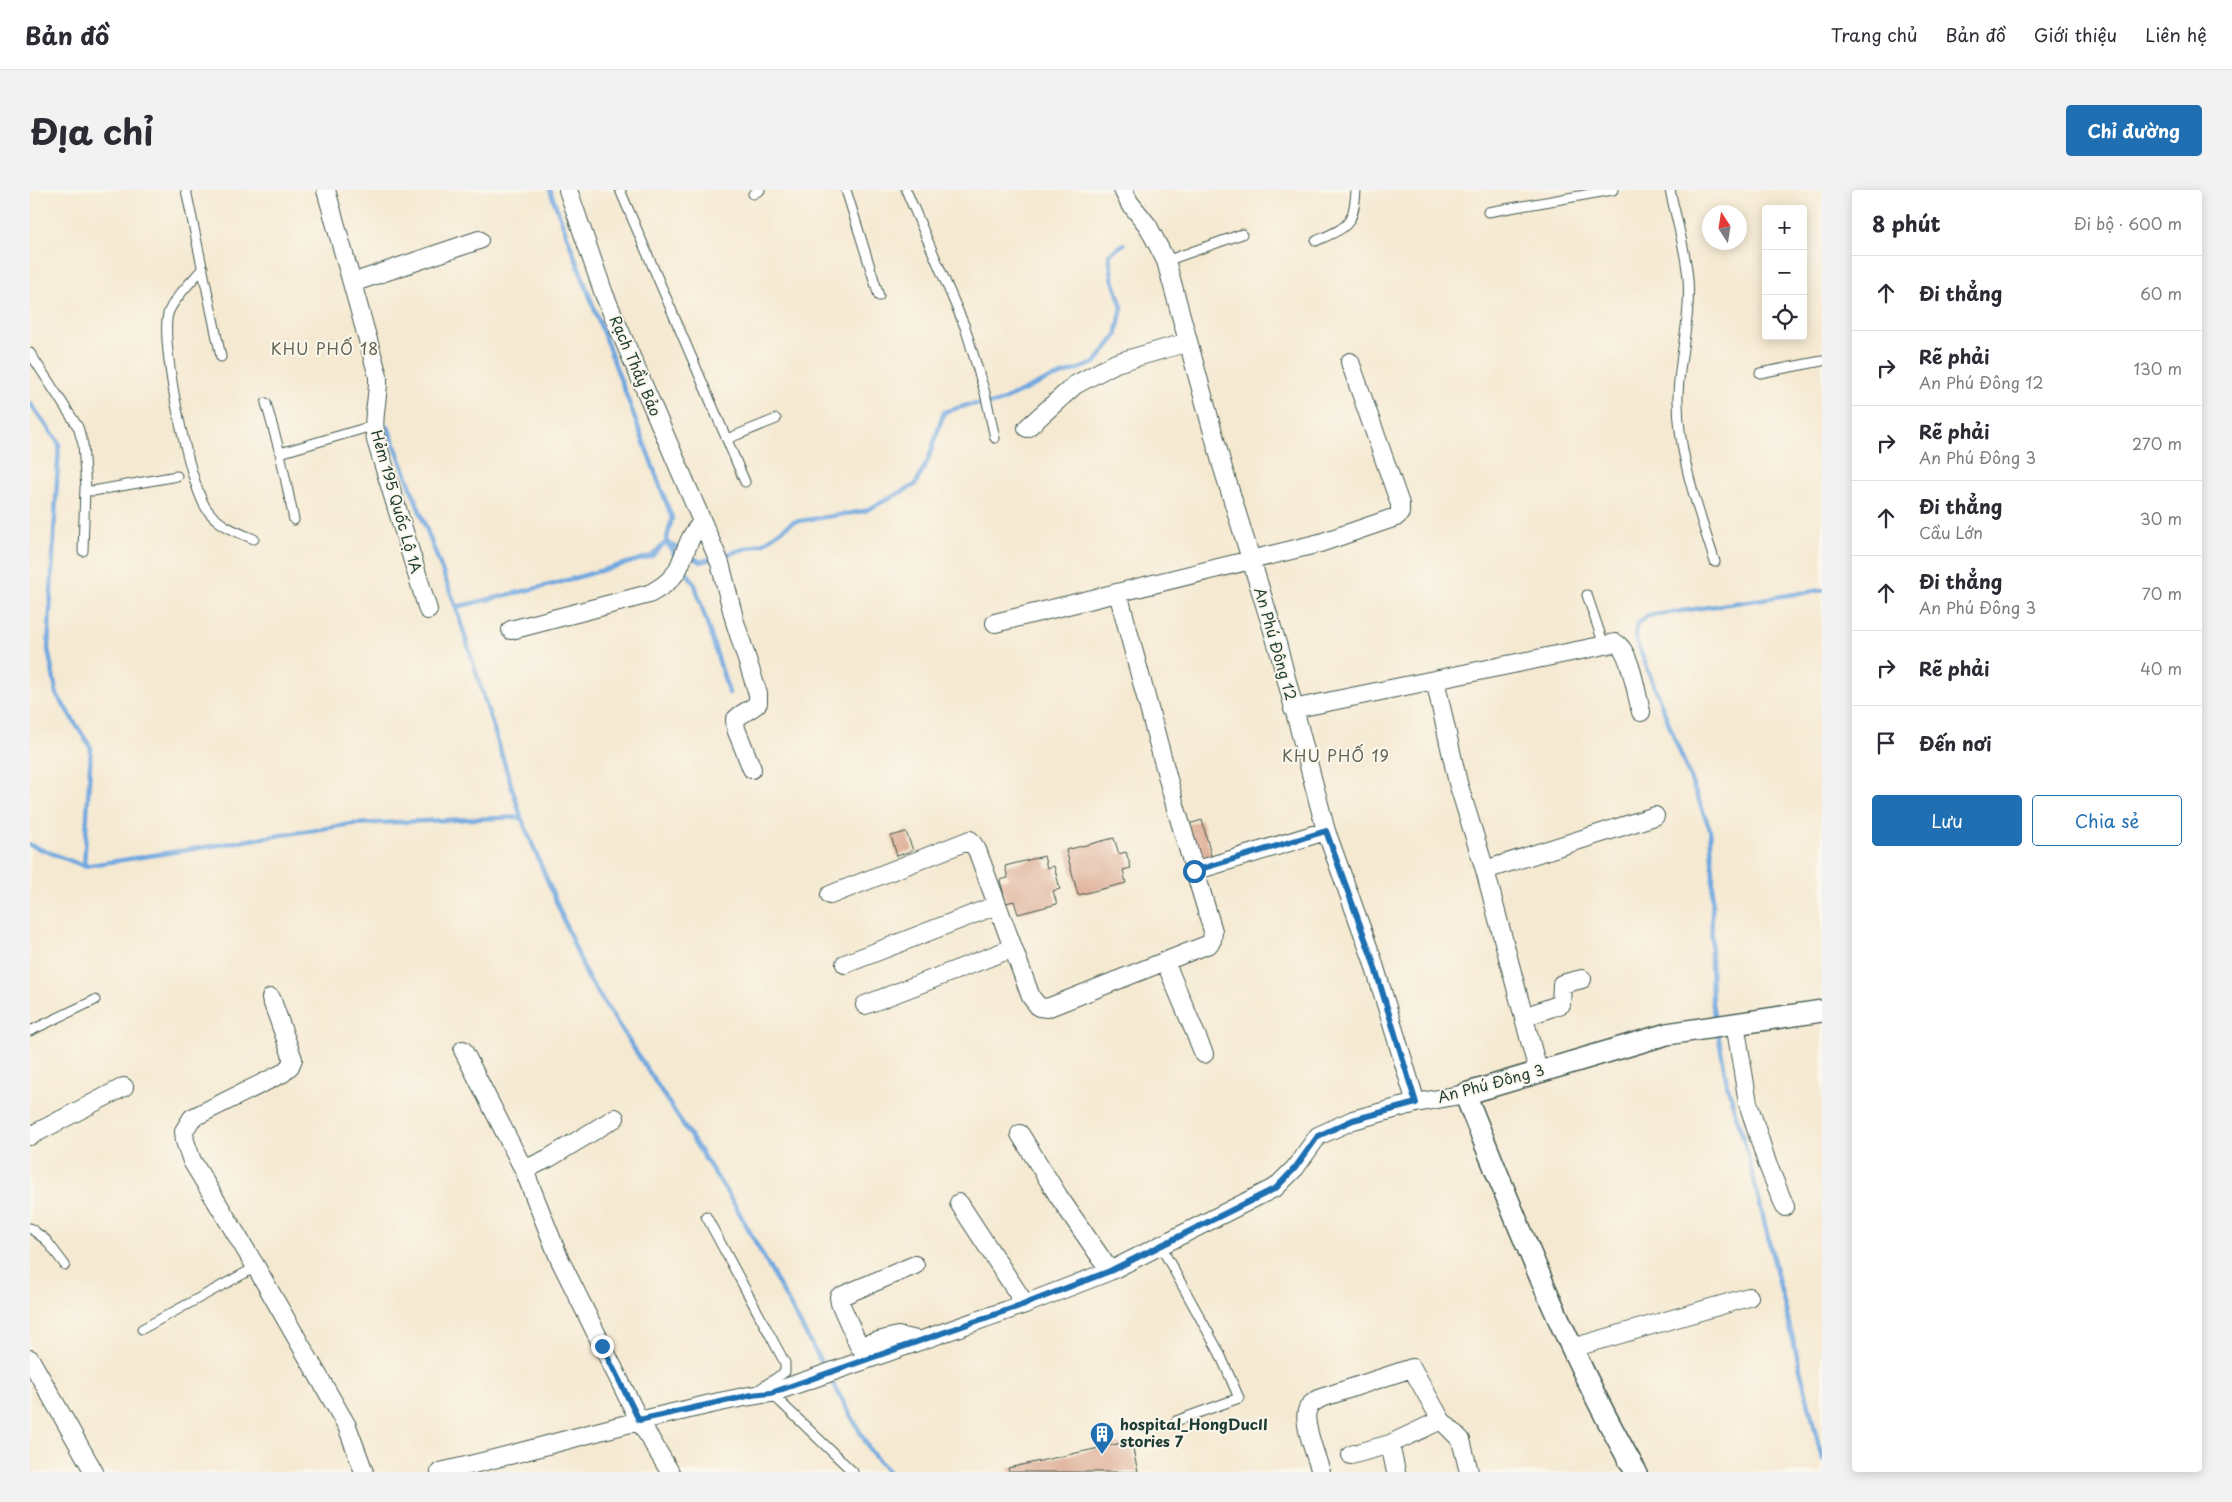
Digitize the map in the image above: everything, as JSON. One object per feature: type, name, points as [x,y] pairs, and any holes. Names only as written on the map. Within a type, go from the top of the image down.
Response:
[{"type":"street","name":"Hẻm 195 Quốc Lộ 1A","points":[[326,190],[378,376],[379,389],[372,426],[428,610]]},
{"type":"street","name":"Rạch Thầy Bảo","points":[[568,190],[604,294],[720,563],[735,622],[758,694],[758,704],[752,710],[740,714],[735,720],[736,729],[752,769]]},
{"type":"street","name":"An Phú Đông 12","points":[[1123,190],[1129,202],[1148,226],[1166,261],[1251,560],[1278,647],[1326,831],[1372,958],[1416,1103]]},
{"type":"street","points":[[352,283],[479,240]]},
{"type":"street","points":[[1027,428],[1075,385],[1116,363],[1188,342]]},
{"type":"street","points":[[995,623],[1320,543],[1389,519],[1400,513],[1400,504],[1350,362]]},
{"type":"street","points":[[512,630],[649,594],[664,585],[676,571],[695,530],[703,523]]},
{"type":"street","points":[[830,895],[970,840],[977,850],[1032,997],[1039,1007],[1047,1008],[1205,946],[1212,940],[1212,931],[1175,805],[1118,593]]},
{"type":"street","points":[[1293,709],[1615,643],[1623,649],[1641,712]]},
{"type":"street","points":[[1434,680],[1458,783],[1485,870],[1538,1072]]},
{"type":"street","points":[[1485,870],[1655,816]]},
{"type":"street","points":[[1194,871],[1326,831]]},
{"type":"street","points":[[845,964],[998,905]]},
{"type":"street","points":[[865,1005],[1013,948]]},
{"type":"street","points":[[1165,961],[1204,1054]]},
{"type":"street","points":[[1524,1017],[1561,1004],[1562,984],[1582,979]]},
{"type":"street","points":[[271,998],[293,1059],[290,1066],[284,1072],[192,1118],[184,1132],[185,1141],[192,1161],[256,1266],[347,1426],[364,1472]]},
{"type":"street","name":"An Phú Đông 3","points":[[771,1393],[1025,1304],[1110,1271],[1276,1188],[1295,1168],[1318,1136],[1353,1120],[1416,1103],[1465,1094],[1667,1034],[1822,1011]]},
{"type":"street","points":[[1722,1025],[1767,1163],[1785,1207]]},
{"type":"street","points":[[463,1050],[524,1170],[559,1258],[639,1420],[670,1472]]},
{"type":"street","points":[[30,1136],[124,1087]]},
{"type":"street","points":[[1465,1094],[1537,1270],[1572,1348],[1636,1472]]},
{"type":"street","points":[[524,1170],[549,1158],[614,1118]]},
{"type":"street","points":[[1020,1134],[1059,1197],[1110,1271]]},
{"type":"street","points":[[959,1203],[1025,1304]]},
{"type":"street","points":[[915,1265],[839,1297],[858,1346],[898,1336],[921,1341]]},
{"type":"street","points":[[1572,1348],[1749,1297]]},
{"type":"street","points":[[30,1360],[94,1472]]},
{"type":"street","points":[[1321,1472],[1307,1426],[1306,1413],[1310,1405],[1321,1398],[1412,1368],[1440,1420],[1461,1440],[1469,1472]]},
{"type":"street","points":[[440,1472],[514,1455],[639,1420],[752,1395],[771,1393]]},
{"type":"street","points":[[1351,1455],[1390,1444],[1440,1420]]},
{"type":"street","points":[[1390,1444],[1396,1472]]},
{"type":"lane","points":[[186,190],[221,358]]},
{"type":"lane","points":[[620,190],[745,482]]},
{"type":"lane","points":[[846,190],[879,296]]},
{"type":"lane","points":[[906,190],[965,327],[985,393],[995,438]]},
{"type":"lane","points":[[1316,241],[1348,224],[1355,206],[1356,190]]},
{"type":"lane","points":[[1488,212],[1613,190]]},
{"type":"lane","points":[[1670,190],[1688,278],[1687,330],[1678,397],[1682,446],[1715,562]]},
{"type":"lane","points":[[1166,261],[1242,234]]},
{"type":"lane","points":[[203,268],[182,292],[168,313],[166,339],[178,418],[196,482],[206,509],[217,521],[254,539]]},
{"type":"lane","points":[[30,353],[78,427],[83,444],[86,488],[82,521],[83,551]]},
{"type":"lane","points":[[1760,373],[1822,361]]},
{"type":"lane","points":[[266,403],[280,453],[294,520]]},
{"type":"lane","points":[[727,439],[776,419]]},
{"type":"lane","points":[[280,453],[372,426]]},
{"type":"lane","points":[[86,488],[93,491],[177,476]]},
{"type":"lane","points":[[1587,595],[1604,644]]},
{"type":"lane","points":[[30,1031],[95,1000]]},
{"type":"lane","points":[[706,1216],[785,1363],[785,1372],[752,1395]]},
{"type":"lane","points":[[30,1228],[46,1240],[65,1265]]},
{"type":"lane","points":[[1160,1245],[1219,1352],[1239,1398],[1176,1421]]},
{"type":"lane","points":[[142,1328],[256,1266]]},
{"type":"lane","points":[[771,1393],[853,1472]]},
{"type":"building","points":[[1202,820],[1213,863],[1197,867],[1186,825]]},
{"type":"building","points":[[906,832],[913,850],[897,856],[891,836]]},
{"type":"building","points":[[1114,838],[1119,854],[1126,852],[1131,868],[1123,870],[1126,883],[1078,895],[1066,850]]},
{"type":"building","points":[[1044,856],[1047,868],[1054,866],[1060,889],[1053,891],[1057,904],[1018,914],[1014,901],[1006,903],[1000,880],[1008,878],[1005,866]]},
{"type":"building","name":"hospital_HongDucII stories 7","points":[[1131,1441],[1138,1472],[1009,1472],[1008,1468]]},
{"type":"waterway","points":[[456,607],[554,584],[652,556],[666,542],[672,518],[550,190]]},
{"type":"waterway","points":[[721,556],[764,543],[793,522],[865,511],[915,485],[928,460],[944,412],[968,405],[997,403],[1044,381],[1095,363],[1116,336],[1122,307],[1112,277],[1109,254],[1124,244]]},
{"type":"waterway","points":[[30,403],[59,443],[48,649],[57,695],[91,748],[84,866]]},
{"type":"waterway","points":[[388,427],[456,607],[521,817],[587,976],[735,1205],[825,1369]]},
{"type":"waterway","points":[[666,542],[682,551]]},
{"type":"waterway","points":[[667,543],[678,560]]},
{"type":"waterway","points":[[688,555],[701,562],[713,558]]},
{"type":"waterway","points":[[684,568],[695,585],[729,693]]},
{"type":"waterway","points":[[1715,1020],[1712,1003],[1713,875],[1710,829],[1637,642],[1636,627],[1640,621],[1648,616],[1822,590]]},
{"type":"waterway","points":[[30,845],[84,866],[352,824],[521,817]]},
{"type":"waterway","points":[[1718,1033],[1727,1084],[1748,1155],[1822,1459]]},
{"type":"waterway","points":[[830,1378],[871,1452],[888,1472]]},
{"type":"place","name":"hospital_HongDucII stories 7","points":[[1102,1455]]},
{"type":"district","name":"KHU PHỐ 18","points":[[325,349]]},
{"type":"district","name":"KHU PHỐ 19","points":[[1336,756]]},
{"type":"route","points":[[602,1346],[639,1420],[752,1395],[771,1393],[1025,1304],[1110,1271],[1276,1188],[1295,1168],[1318,1136],[1353,1120],[1416,1103],[1372,958],[1326,831],[1194,871]]}]
